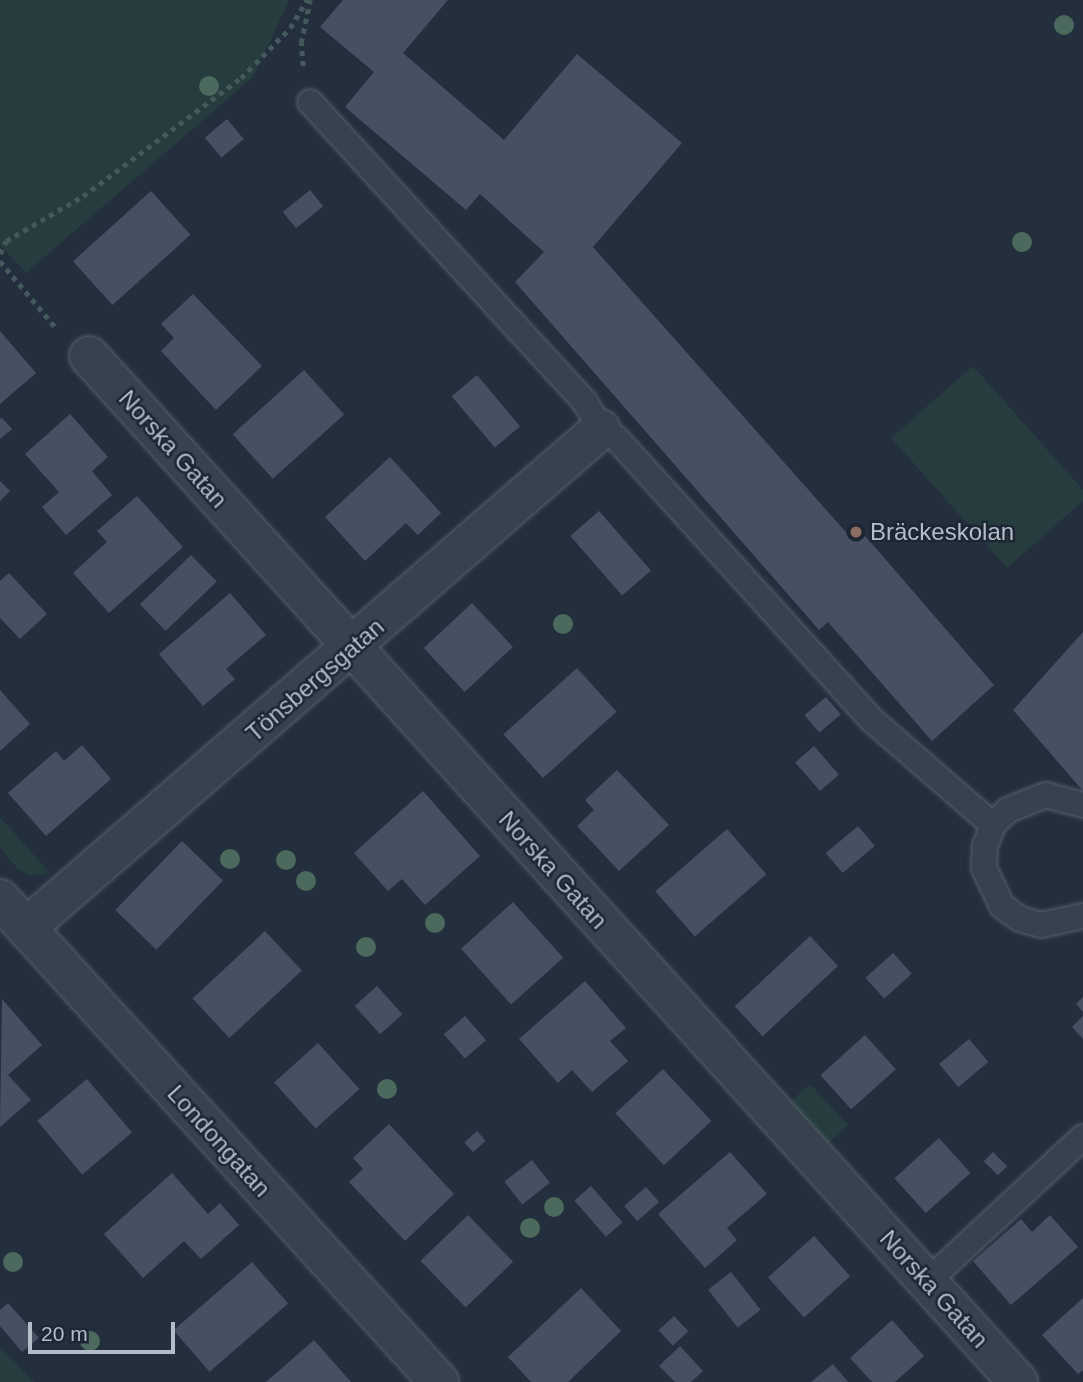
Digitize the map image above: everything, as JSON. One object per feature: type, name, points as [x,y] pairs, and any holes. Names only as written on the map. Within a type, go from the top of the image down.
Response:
[{"type":"street","name":"Norska Gatan","points":[[89,356],[1018,1382]]},
{"type":"street","name":"Tönsbergsgatan","points":[[26,928],[353,648],[601,429]]},
{"type":"street","name":"Londongatan","points":[[0,899],[439,1382]]},
{"type":"lane","points":[[310,102],[585,402],[601,429],[617,439],[872,720],[993,825]]},
{"type":"lane","points":[[1083,805],[1046,795],[1026,799],[993,825],[985,846],[984,868],[1002,906],[1020,919],[1041,925],[1083,916]]},
{"type":"lane","points":[[927,1282],[1083,1137]]},
{"type":"path","points":[[309,0],[301,43],[310,102]]},
{"type":"path","points":[[0,254],[6,241],[83,196],[242,78],[290,28],[309,0]]},
{"type":"path","points":[[0,261],[64,336],[89,356]]},
{"type":"green space","points":[[0,0],[288,0],[288,3],[253,77],[26,273],[0,245]]},
{"type":"green space","points":[[973,366],[1083,490],[1083,501],[1007,568],[891,438]]},
{"type":"green space","points":[[0,817],[50,873],[31,876],[18,869],[0,848]]},
{"type":"green space","points":[[810,1084],[848,1125],[828,1143],[790,1102]]},
{"type":"green space","points":[[0,1347],[34,1382],[0,1382]]},
{"type":"building","points":[[343,0],[448,0],[403,53],[504,140],[577,54],[682,143],[593,247],[852,539],[861,531],[994,685],[932,741],[828,622],[819,630],[515,282],[544,252],[480,194],[466,210],[345,107],[374,72],[320,27]]},
{"type":"building","points":[[227,119],[244,139],[221,158],[205,138]]},
{"type":"building","points":[[310,190],[323,206],[296,228],[283,212]]},
{"type":"building","points":[[151,191],[190,235],[112,305],[73,261]]},
{"type":"building","points":[[193,294],[262,366],[216,410],[161,351],[174,338],[161,324]]},
{"type":"building","points":[[0,331],[36,373],[0,404]]},
{"type":"building","points":[[304,370],[344,415],[273,479],[233,434]]},
{"type":"building","points":[[477,375],[520,426],[495,448],[452,396]]},
{"type":"building","points":[[70,414],[108,457],[92,471],[112,495],[66,535],[42,507],[59,492],[25,454]]},
{"type":"building","points":[[0,419],[12,429],[0,439]]},
{"type":"building","points":[[390,457],[441,513],[418,535],[406,523],[365,561],[325,517]]},
{"type":"building","points":[[0,481],[10,491],[0,501]]},
{"type":"building","points":[[137,496],[183,547],[109,613],[73,573],[107,542],[97,531]]},
{"type":"building","points":[[599,511],[651,571],[622,596],[570,536]]},
{"type":"building","points":[[191,555],[217,582],[166,631],[140,604]]},
{"type":"building","points":[[9,573],[47,614],[20,639],[0,618],[0,581]]},
{"type":"building","points":[[230,593],[266,635],[226,669],[235,679],[203,706],[159,654]]},
{"type":"building","points":[[472,603],[513,647],[465,692],[424,648]]},
{"type":"building","points":[[1083,632],[1083,791],[1013,710]]},
{"type":"building","points":[[577,668],[616,712],[543,778],[503,734]]},
{"type":"building","points":[[0,690],[30,724],[0,751]]},
{"type":"building","points":[[826,697],[841,715],[819,733],[805,715]]},
{"type":"building","points":[[82,745],[111,779],[46,836],[8,793],[56,751],[64,761]]},
{"type":"building","points":[[814,746],[839,775],[820,791],[795,762]]},
{"type":"building","points":[[617,770],[669,825],[619,871],[577,826],[594,810],[585,800]]},
{"type":"building","points":[[423,791],[480,856],[425,905],[402,879],[388,891],[354,853]]},
{"type":"building","points":[[858,826],[875,846],[843,873],[826,853]]},
{"type":"building","points":[[727,829],[766,874],[695,937],[655,891]]},
{"type":"building","points":[[182,841],[223,881],[156,950],[115,910]]},
{"type":"building","points":[[513,902],[563,958],[511,1005],[461,949]]},
{"type":"building","points":[[265,931],[302,970],[229,1038],[193,999]]},
{"type":"building","points":[[810,936],[838,966],[763,1036],[735,1006]]},
{"type":"building","points":[[893,953],[912,974],[884,999],[866,978]]},
{"type":"building","points":[[585,981],[626,1028],[610,1041],[628,1061],[592,1092],[572,1070],[558,1083],[519,1039]]},
{"type":"building","points":[[377,986],[402,1014],[380,1034],[355,1006]]},
{"type":"building","points":[[1083,997],[1083,1012],[1076,1004]]},
{"type":"building","points":[[2,999],[42,1045],[8,1075],[31,1100],[0,1127]]},
{"type":"building","points":[[465,1016],[486,1040],[465,1059],[444,1034]]},
{"type":"building","points":[[1083,1016],[1083,1039],[1072,1027]]},
{"type":"building","points":[[865,1035],[896,1069],[851,1109],[820,1075]]},
{"type":"building","points":[[969,1039],[988,1062],[958,1087],[939,1064]]},
{"type":"building","points":[[318,1043],[359,1089],[316,1129],[274,1082]]},
{"type":"building","points":[[663,1069],[711,1121],[664,1165],[615,1113]]},
{"type":"building","points":[[87,1079],[132,1133],[82,1174],[37,1121]]},
{"type":"building","points":[[389,1124],[454,1194],[405,1241],[349,1182],[363,1169],[353,1158]]},
{"type":"building","points":[[477,1131],[486,1141],[473,1152],[464,1142]]},
{"type":"building","points":[[939,1138],[970,1173],[926,1213],[894,1178]]},
{"type":"building","points":[[730,1152],[767,1194],[727,1228],[737,1240],[705,1268],[658,1214]]},
{"type":"building","points":[[993,1152],[1007,1166],[998,1175],[984,1161]]},
{"type":"building","points":[[532,1160],[550,1183],[522,1204],[504,1182]]},
{"type":"building","points":[[172,1173],[208,1214],[220,1203],[239,1225],[201,1259],[184,1241],[143,1278],[104,1234]]},
{"type":"building","points":[[591,1186],[622,1222],[606,1237],[574,1200]]},
{"type":"building","points":[[646,1187],[659,1202],[637,1221],[624,1206]]},
{"type":"building","points":[[468,1215],[513,1262],[466,1308],[421,1261]]},
{"type":"building","points":[[1050,1215],[1078,1247],[1011,1305],[973,1261],[1021,1219],[1032,1232]]},
{"type":"building","points":[[814,1236],[850,1276],[804,1318],[768,1277]]},
{"type":"building","points":[[252,1262],[288,1304],[210,1372],[174,1330]]},
{"type":"building","points":[[731,1272],[761,1310],[738,1328],[708,1290]]},
{"type":"building","points":[[581,1288],[621,1331],[568,1382],[531,1382],[508,1357]]},
{"type":"building","points":[[1083,1298],[1083,1370],[1078,1374],[1042,1335]]},
{"type":"building","points":[[8,1303],[39,1338],[22,1352],[0,1326],[0,1310]]},
{"type":"building","points":[[674,1316],[688,1331],[673,1346],[659,1330]]},
{"type":"building","points":[[892,1320],[924,1356],[895,1382],[872,1382],[850,1358]]},
{"type":"building","points":[[314,1340],[351,1382],[266,1382]]},
{"type":"building","points":[[680,1346],[703,1371],[691,1382],[675,1382],[659,1366]]},
{"type":"building","points":[[833,1364],[848,1382],[811,1382]]},
{"type":"place","name":"Bräckeskolan","points":[[856,532]]}]
